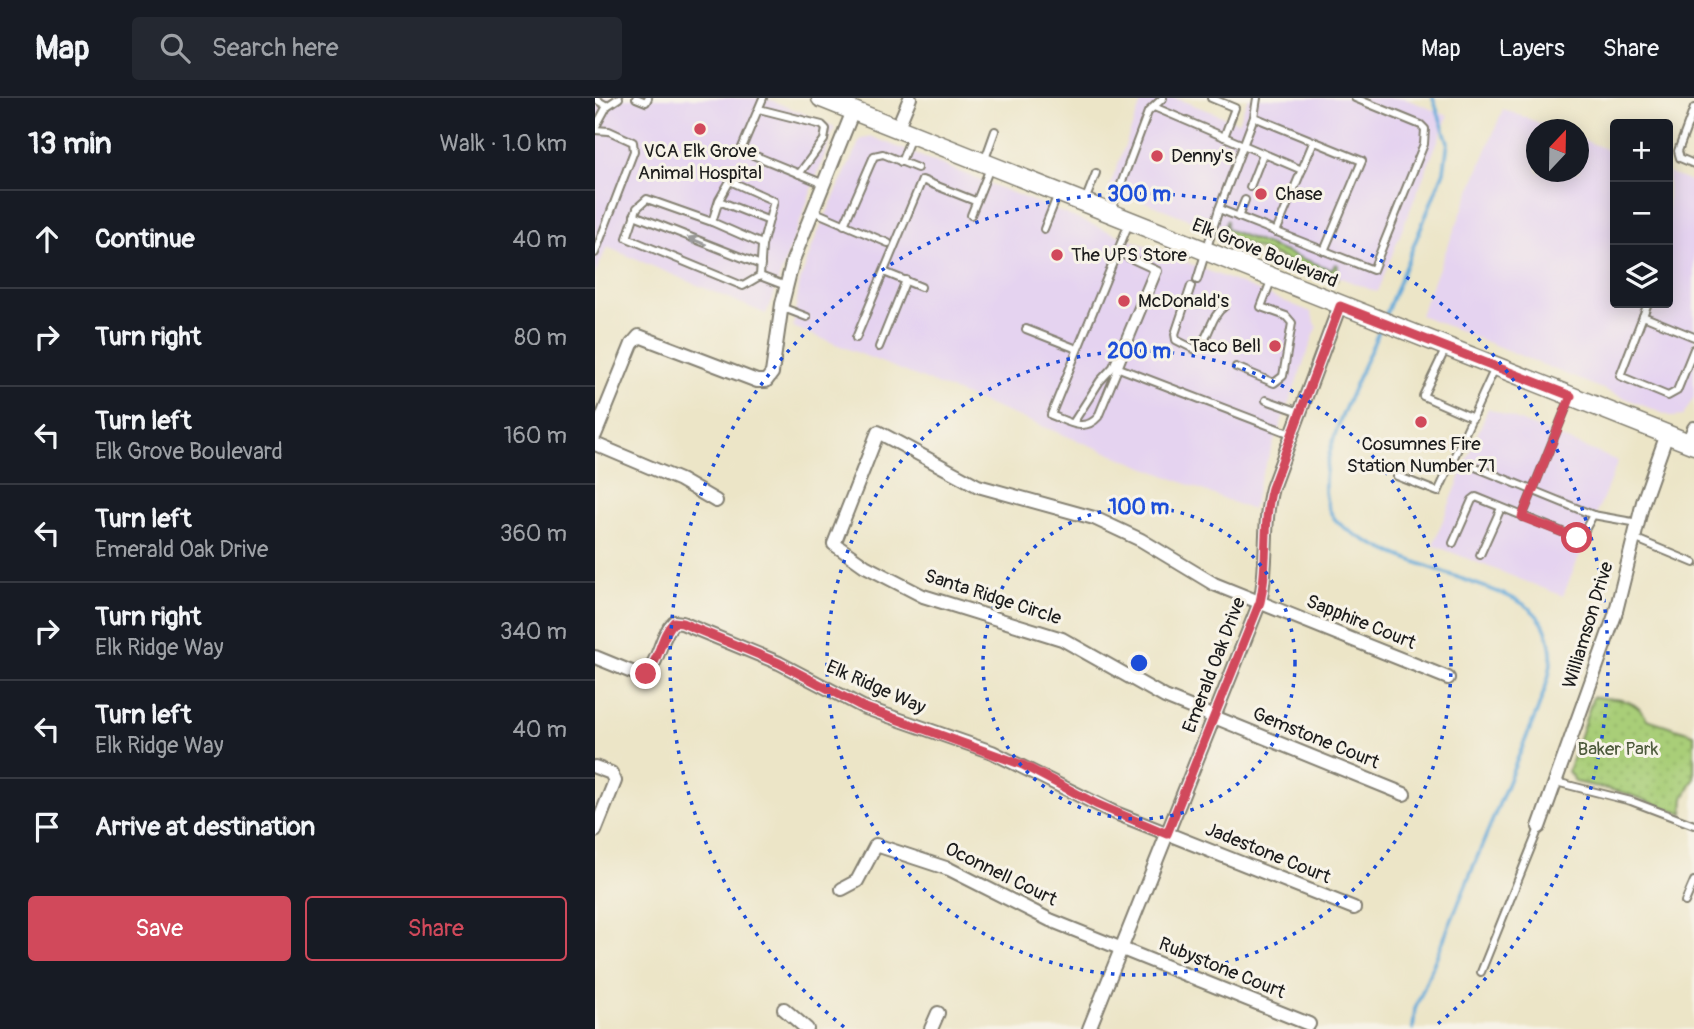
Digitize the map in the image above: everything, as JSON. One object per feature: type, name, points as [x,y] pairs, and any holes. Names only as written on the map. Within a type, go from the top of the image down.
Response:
[{"type":"main road","name":"Elk Grove Boulevard","points":[[821,98],[1667,434],[1692,438]]},
{"type":"street","points":[[904,132],[911,98]]},
{"type":"street","points":[[595,435],[632,344],[639,336],[757,381],[766,381],[772,373],[786,286],[853,111]]},
{"type":"street","name":"Emerald Oak Drive","points":[[1089,1029],[1260,602],[1267,565],[1269,500],[1340,306]]},
{"type":"street","name":"Santa Ridge Circle","points":[[1214,717],[1141,686],[1062,639],[1037,629],[947,606],[899,586],[834,544],[878,432],[978,486],[1069,510],[1118,528],[1204,579],[1260,602]]},
{"type":"street","name":"Williamson Drive","points":[[1539,827],[1615,615],[1638,523],[1667,434]]},
{"type":"street","points":[[595,444],[680,480],[716,501]]},
{"type":"street","name":"Sapphire Court","points":[[1260,602],[1448,678]]},
{"type":"street","name":"Elk Ridge Way","points":[[595,657],[639,675],[646,674],[653,668],[669,628],[674,622],[682,623],[779,663],[863,707],[1023,765],[1089,801],[1167,834]]},
{"type":"street","name":"Gemstone Court","points":[[1214,717],[1404,794]]},
{"type":"street","points":[[595,766],[614,776],[614,784],[595,831]]},
{"type":"street","name":"Jadestone Court","points":[[1167,834],[1354,908]]},
{"type":"street","name":"Oconnell Court","points":[[842,889],[857,881],[876,845],[950,869],[1050,920],[1121,949]]},
{"type":"street","name":"Rubystone Court","points":[[1121,949],[1309,1024]]},
{"type":"street","points":[[784,1009],[807,1029]]},
{"type":"street","points":[[931,1029],[938,1013]]},
{"type":"lane","points":[[595,253],[634,151],[633,142],[609,131],[595,129],[607,106],[619,98]]},
{"type":"lane","points":[[636,98],[646,102],[648,98]]},
{"type":"lane","points":[[763,98],[741,150],[824,184]]},
{"type":"lane","points":[[1110,213],[1148,112],[1163,98]]},
{"type":"lane","points":[[1211,98],[1235,108],[1224,137]]},
{"type":"lane","points":[[1197,280],[1219,209],[1254,117],[1257,98]]},
{"type":"lane","points":[[1219,209],[1373,271],[1425,136],[1421,125],[1355,98]]},
{"type":"lane","points":[[595,99],[607,106]]},
{"type":"lane","points":[[1154,107],[1302,170]]},
{"type":"lane","points":[[759,108],[822,125],[826,129],[824,140],[799,174]]},
{"type":"lane","points":[[1694,108],[1678,151],[1680,158],[1694,164]]},
{"type":"lane","points":[[1254,117],[1361,161],[1324,251]]},
{"type":"lane","points":[[971,215],[995,131]]},
{"type":"lane","points":[[901,162],[904,132]]},
{"type":"lane","points":[[1276,232],[1313,143]]},
{"type":"lane","points":[[845,225],[874,156],[883,154],[918,168]]},
{"type":"lane","points":[[1250,187],[1263,154]]},
{"type":"lane","points":[[1084,203],[1096,173]]},
{"type":"lane","points":[[856,338],[922,180],[975,201]]},
{"type":"lane","points":[[712,222],[730,181],[760,192],[774,201],[762,244],[760,276]]},
{"type":"lane","points":[[1044,229],[1058,193]]},
{"type":"lane","points":[[760,276],[743,286],[627,238],[634,215],[647,199],[712,222],[762,244]]},
{"type":"lane","points":[[1238,217],[1245,200]]},
{"type":"lane","points":[[719,201],[767,220]]},
{"type":"lane","points":[[813,211],[888,243]]},
{"type":"lane","points":[[634,215],[761,265]]},
{"type":"lane","points":[[1117,252],[1158,271],[1155,285],[1098,417],[1092,424],[1080,426],[1051,415],[1077,349],[1117,252],[1130,221]]},
{"type":"lane","points":[[1073,423],[1113,367],[1154,269]]},
{"type":"lane","points":[[884,272],[921,287]]},
{"type":"lane","points":[[760,276],[786,286]]},
{"type":"lane","points":[[1236,368],[1274,383],[1283,376],[1291,323],[1286,316],[1261,307],[1272,278]]},
{"type":"lane","points":[[879,346],[906,280]]},
{"type":"lane","points":[[1191,286],[1175,334],[1176,341],[1186,347],[1196,350],[1203,344],[1215,313],[1226,306]]},
{"type":"lane","points":[[781,307],[807,317]]},
{"type":"lane","points":[[1646,308],[1620,376],[1668,396],[1677,391],[1694,349]]},
{"type":"lane","points":[[1643,316],[1694,337]]},
{"type":"lane","points":[[1026,329],[1077,349]]},
{"type":"lane","points":[[1447,346],[1423,396],[1473,418]]},
{"type":"lane","points":[[1397,476],[1438,492],[1496,366]]},
{"type":"lane","points":[[1119,368],[1291,434]]},
{"type":"lane","points":[[1522,517],[1571,396]]},
{"type":"lane","points":[[1266,400],[1300,412]]},
{"type":"lane","points":[[1473,466],[1593,515],[1638,523]]},
{"type":"lane","points":[[1453,543],[1472,500],[1476,497],[1577,538],[1581,537],[1593,515]]},
{"type":"lane","points":[[1480,555],[1501,508]]},
{"type":"lane","points":[[1634,538],[1694,563]]},
{"type":"lane","points":[[1556,782],[1631,801],[1694,825]]},
{"type":"lane","points":[[1481,972],[1539,827]]},
{"type":"lane","points":[[1685,902],[1694,881]]},
{"type":"shaded area","points":[[596,98],[766,98],[835,127],[766,314],[607,247],[595,275]]},
{"type":"shaded area","points":[[1143,98],[1175,98],[1238,122],[1248,98],[1404,98],[1448,116],[1377,292],[1109,188]]},
{"type":"shaded area","points":[[1503,109],[1529,119],[1526,119],[1526,182],[1589,182],[1589,142],[1610,151],[1610,308],[1673,308],[1673,175],[1694,183],[1694,397],[1683,416],[1672,417],[1420,315]]},
{"type":"shaded area","points":[[870,136],[1311,312],[1317,327],[1259,482],[1252,510],[793,327],[800,281],[815,239],[860,140]]},
{"type":"shaded area","points":[[1488,408],[1618,461],[1563,596],[1433,545]]},
{"type":"green space","points":[[1227,220],[1226,229],[1332,270],[1335,264],[1338,265],[1337,280],[1221,234]]},
{"type":"green space","name":"Baker Park","points":[[1593,697],[1625,700],[1637,707],[1647,719],[1694,734],[1694,779],[1684,798],[1683,814],[1625,793],[1576,782],[1568,771]]},
{"type":"waterway","points":[[1385,316],[1444,171],[1448,142],[1433,98]]},
{"type":"waterway","points":[[1381,326],[1337,428],[1331,450],[1325,487],[1331,513],[1337,522],[1369,542],[1404,558],[1513,598],[1534,613],[1542,623],[1551,652],[1549,674],[1538,709],[1415,1009],[1413,1029]]},
{"type":"place","name":"VCA Elk Grove Animal Hospital","points":[[700,129]]},
{"type":"place","name":"Denny's","points":[[1157,156]]},
{"type":"place","name":"Chase","points":[[1261,194]]},
{"type":"place","name":"The UPS Store","points":[[1057,255]]},
{"type":"place","name":"McDonald's","points":[[1124,301]]},
{"type":"place","name":"Taco Bell","points":[[1275,346]]},
{"type":"place","name":"Cosumnes Fire Station Number 71","points":[[1421,422]]},
{"type":"route","points":[[646,674],[653,668],[669,628],[674,622],[682,623],[779,663],[863,707],[1023,765],[1096,804],[1167,834],[1260,602],[1267,565],[1266,526],[1272,488],[1340,306],[1362,312],[1571,396],[1522,517],[1577,538]]}]
